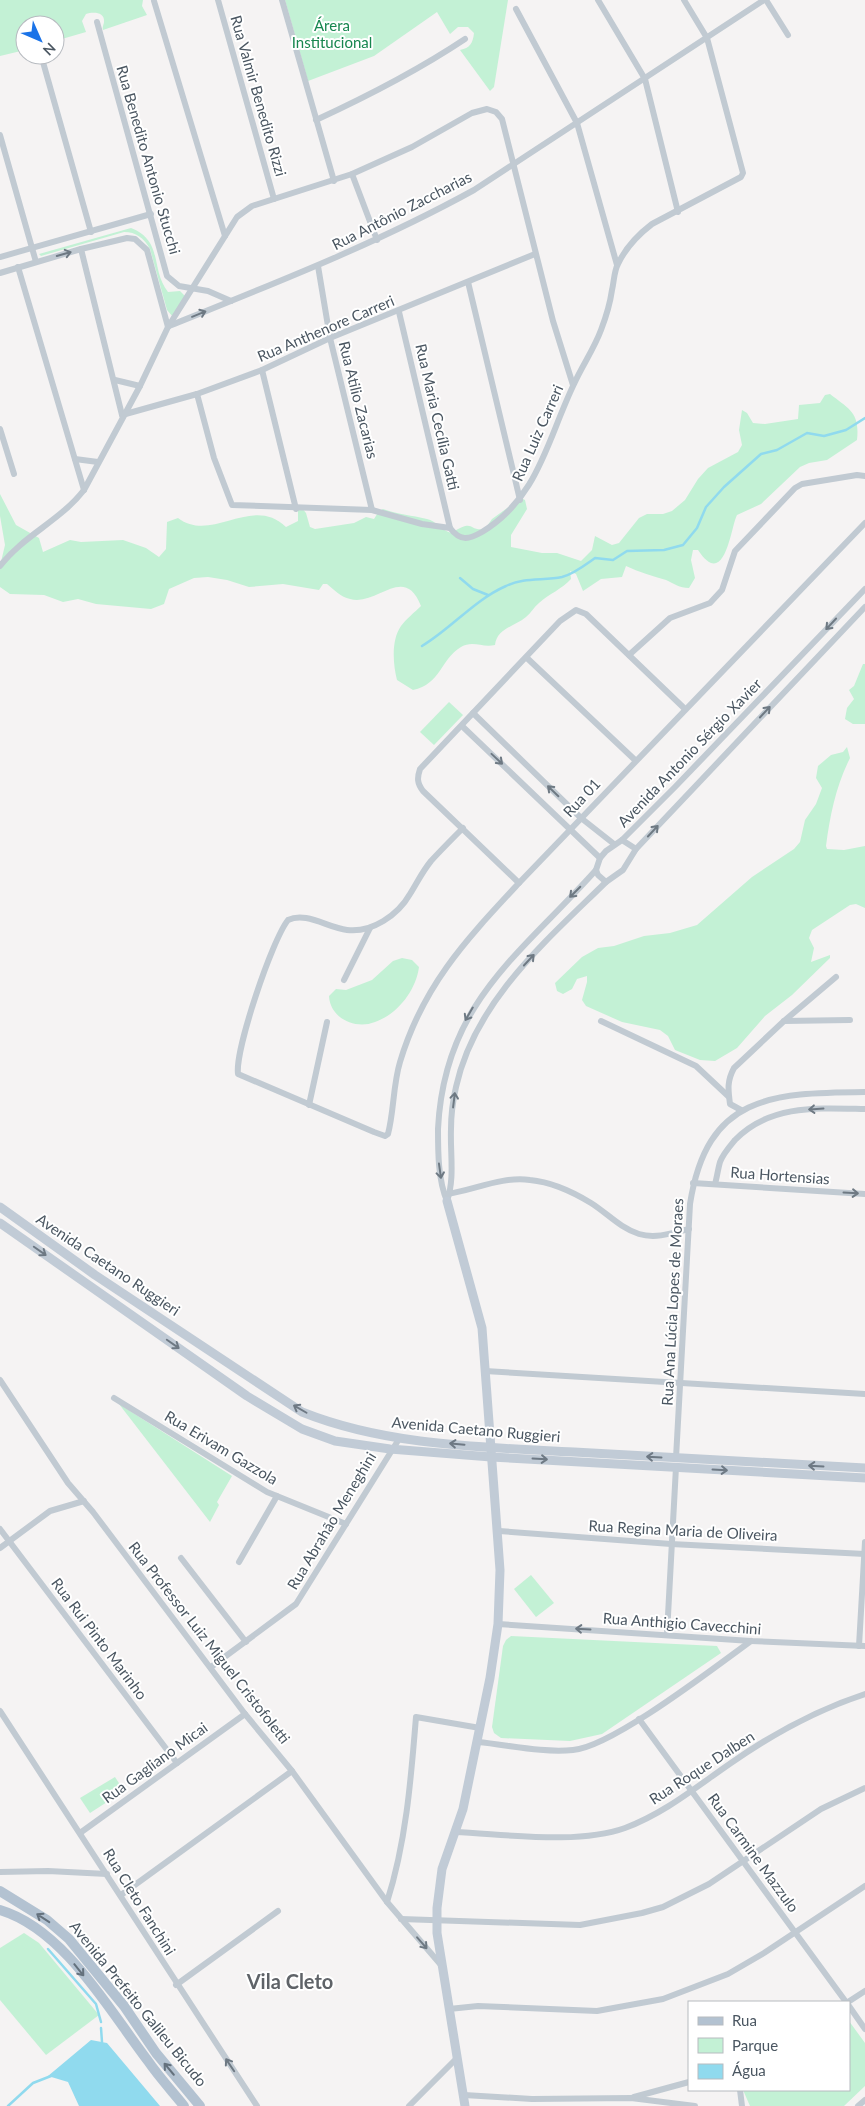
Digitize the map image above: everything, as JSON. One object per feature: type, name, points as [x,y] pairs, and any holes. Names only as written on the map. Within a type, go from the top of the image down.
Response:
[{"type":"main road","points":[[447,1197],[484,1340],[491,1452],[499,1531],[500,1570],[498,1624],[478,1742],[463,1809],[442,1869],[436,1920],[456,2059],[465,2106]]},
{"type":"main road","name":"Avenida Caetano Ruggieri","points":[[0,1207],[96,1275],[302,1412],[333,1424],[399,1439],[491,1452]]},
{"type":"main road","name":"Avenida Caetano Ruggieri","points":[[0,1223],[247,1396],[302,1429],[335,1441],[390,1449],[491,1452],[676,1463],[865,1478]]},
{"type":"main road","name":"Avenida Caetano Ruggieri","points":[[676,1463],[865,1468]]},
{"type":"main road","name":"Avenida Prefeito Galileu Bicudo","points":[[2,1890],[47,1920],[69,1939],[124,2006],[156,2053],[200,2106]]},
{"type":"main road","name":"Avenida Prefeito Galileu Bicudo","points":[[0,1910],[26,1921],[51,1938],[114,2013],[148,2063],[184,2106]]},
{"type":"street","name":"Rua Valmir Benedito Rizzi","points":[[218,0],[274,199]]},
{"type":"street","points":[[282,0],[334,181]]},
{"type":"street","points":[[598,0],[645,79],[678,212]]},
{"type":"street","points":[[684,0],[707,38]]},
{"type":"street","points":[[765,0],[788,35]]},
{"type":"street","name":"Rua Antônio Zaccharias","points":[[168,327],[377,240],[474,190],[765,0]]},
{"type":"street","points":[[154,1],[224,236]]},
{"type":"street","points":[[516,9],[577,123],[617,265]]},
{"type":"street","name":"Rua Benedito Antonio Stucchi","points":[[97,22],[168,276],[178,286],[214,293],[231,301]]},
{"type":"street","name":"Rua Luiz Carreri","points":[[197,394],[214,458],[229,501],[236,507],[372,510],[422,524],[450,528],[457,536],[463,539],[474,537],[497,523],[520,500],[549,446],[573,385],[600,332],[609,308],[617,265],[642,232],[652,224],[678,212],[741,177],[743,168],[707,38]]},
{"type":"street","points":[[316,120],[383,90],[424,66],[464,39]]},
{"type":"street","points":[[44,65],[91,232]]},
{"type":"street","points":[[0,566],[16,546],[56,519],[73,504],[84,490],[122,415],[140,386],[168,327],[237,217],[244,211],[274,199],[352,174],[412,147],[472,113],[486,110],[496,112],[502,119],[553,321],[573,385]]},
{"type":"street","points":[[0,135],[36,262]]},
{"type":"street","points":[[352,174],[377,240]]},
{"type":"street","points":[[0,257],[151,214]]},
{"type":"street","points":[[0,273],[81,249],[127,238],[136,239],[148,250],[168,327]]},
{"type":"street","points":[[81,249],[115,380],[122,415]]},
{"type":"street","name":"Rua Anthenore Carreri","points":[[122,415],[197,394],[262,370],[330,338],[398,312],[536,254]]},
{"type":"street","name":"Rua Atilio Zacarias","points":[[318,266],[330,338],[372,510]]},
{"type":"street","points":[[18,267],[84,490]]},
{"type":"street","points":[[468,282],[520,500]]},
{"type":"street","name":"Rua Maria Cecília Gatti","points":[[398,312],[450,528]]},
{"type":"street","points":[[262,370],[296,508]]},
{"type":"street","points":[[115,380],[140,386]]},
{"type":"street","points":[[0,429],[14,474]]},
{"type":"street","points":[[75,459],[98,462]]},
{"type":"street","points":[[629,655],[670,618],[710,602],[722,590],[735,551],[795,488],[802,484],[857,475],[865,476]]},
{"type":"street","name":"Rua 01","points":[[310,1105],[385,1136],[389,1132],[399,1064],[415,1020],[441,972],[472,933],[519,883],[865,522]]},
{"type":"street","name":"Avenida Antonio Sérgio Xavier","points":[[447,1197],[438,1151],[439,1113],[448,1065],[466,1019],[498,971],[596,870],[600,858],[614,844],[622,840],[865,589]]},
{"type":"street","name":"Avenida Antonio Sérgio Xavier","points":[[447,1197],[452,1165],[451,1129],[456,1088],[469,1045],[488,1009],[515,975],[606,882],[623,870],[636,849],[865,607]]},
{"type":"street","points":[[519,883],[423,791],[417,780],[420,769],[565,616],[576,610],[586,614],[685,709]]},
{"type":"street","points":[[527,658],[635,760]]},
{"type":"street","points":[[473,713],[581,818],[614,844]]},
{"type":"street","points":[[462,726],[571,828],[600,858]]},
{"type":"street","points":[[327,1022],[310,1105],[238,1073],[248,1021],[284,925],[288,920],[299,916],[348,930],[370,928],[391,916],[410,895],[417,879],[463,828]]},
{"type":"street","points":[[622,840],[636,849]]},
{"type":"street","points":[[596,870],[606,882]]},
{"type":"street","points":[[344,980],[370,928]]},
{"type":"street","points":[[741,1110],[730,1104],[728,1078],[734,1068],[784,1021],[836,977]]},
{"type":"street","points":[[784,1021],[850,1020]]},
{"type":"street","points":[[601,1021],[696,1066],[729,1096]]},
{"type":"street","name":"Rua Ana Lúcia Lopes de Moraes","points":[[667,1634],[689,1229],[693,1183],[705,1149],[726,1122],[741,1110],[769,1099],[792,1095],[865,1092]]},
{"type":"street","points":[[716,1184],[720,1160],[729,1147],[742,1133],[762,1120],[781,1112],[824,1108],[865,1109]]},
{"type":"street","points":[[447,1197],[498,1182],[529,1179],[556,1185],[591,1203],[622,1227],[640,1234],[661,1236],[689,1229]]},
{"type":"street","name":"Rua Hortensias","points":[[693,1183],[865,1194]]},
{"type":"street","points":[[485,1371],[865,1394]]},
{"type":"street","name":"Rua Professor Luiz Miguel Cristofoletti","points":[[0,1380],[68,1483],[84,1501],[245,1714],[292,1770],[387,1902],[443,1967]]},
{"type":"street","name":"Rua Erivam Gazzola","points":[[114,1398],[267,1492],[346,1524]]},
{"type":"street","name":"Rua Abrahão Meneghini","points":[[211,1667],[296,1604],[390,1449],[399,1439]]},
{"type":"street","points":[[238,1562],[277,1496]]},
{"type":"street","points":[[0,1548],[50,1511],[84,1501]]},
{"type":"street","name":"Rua Rui Pinto Marinho","points":[[0,1529],[177,1764]]},
{"type":"street","name":"Rua Regina Maria de Oliveira","points":[[499,1531],[672,1544],[865,1554]]},
{"type":"street","points":[[862,1646],[865,1542]]},
{"type":"street","points":[[182,1558],[246,1642]]},
{"type":"street","name":"Rua Anthigio Cavecchini","points":[[498,1624],[751,1641],[862,1646]]},
{"type":"street","points":[[478,1742],[575,1750],[596,1744],[639,1719],[751,1641]]},
{"type":"street","name":"Rua Roque Dalben","points":[[456,1832],[583,1837],[624,1828],[669,1808],[731,1762],[772,1737],[813,1716],[865,1694]]},
{"type":"street","name":"Rua Cleto Fanchini","points":[[0,1711],[121,1895],[176,1985],[257,2106]]},
{"type":"street","name":"Rua Gagliano Micai","points":[[80,1833],[245,1714]]},
{"type":"street","points":[[387,1902],[398,1868],[410,1789],[416,1717],[480,1728]]},
{"type":"street","name":"Rua Carmine Mazzulo","points":[[639,1719],[847,2001]]},
{"type":"street","points":[[121,1895],[292,1770]]},
{"type":"street","points":[[401,1919],[580,1925],[642,1914],[677,1900],[709,1884],[821,1809],[865,1788]]},
{"type":"street","points":[[2,1871],[107,1874]]},
{"type":"street","points":[[449,2009],[478,2006],[597,2011],[630,2007],[663,1999],[710,1982],[764,1953],[865,1886]]},
{"type":"street","points":[[176,1985],[278,1911]]},
{"type":"street","points":[[850,2002],[865,1991]]},
{"type":"street","name":"Rua Carmine Mazzulo","points":[[850,2006],[865,2029]]},
{"type":"street","points":[[409,2106],[456,2059]]},
{"type":"street","points":[[631,2098],[688,2082]]},
{"type":"street","points":[[670,2103],[667,2095],[671,2088]]},
{"type":"street","points":[[740,2091],[742,2106]]},
{"type":"street","points":[[464,2094],[532,2099],[631,2098],[695,2106]]},
{"type":"street","points":[[858,2106],[865,2100]]},
{"type":"green space","points":[[0,0],[143,0],[142,6],[147,15],[103,30],[104,18],[100,14],[86,14],[82,21],[86,32],[65,38],[65,15],[15,15],[15,52],[0,56]]},
{"type":"green space","name":"Árera Institucional","points":[[285,0],[508,0],[494,87],[490,91],[460,50],[470,44],[474,33],[468,27],[458,27],[450,34],[437,12],[374,56],[308,81]]},
{"type":"green space","points":[[131,228],[148,240],[155,256],[159,274],[168,292],[180,291],[185,296],[173,317],[167,310],[150,249],[136,234],[124,232],[41,256],[39,254]]},
{"type":"green space","points":[[830,394],[848,408],[855,417],[857,440],[827,460],[809,463],[800,467],[761,504],[737,515],[729,542],[721,560],[715,563],[707,561],[698,550],[693,550],[691,560],[695,578],[689,588],[680,587],[626,566],[622,577],[601,579],[583,591],[576,574],[570,571],[571,579],[567,583],[539,603],[526,617],[503,631],[496,639],[495,645],[470,644],[461,647],[454,652],[429,683],[413,690],[397,680],[394,660],[394,645],[401,626],[421,606],[414,594],[407,588],[389,589],[360,600],[344,597],[327,584],[323,584],[319,590],[283,584],[249,587],[227,580],[208,577],[194,578],[169,589],[164,604],[151,609],[96,604],[78,599],[63,602],[44,595],[10,594],[0,587],[0,566],[5,545],[0,516],[0,494],[16,525],[39,538],[43,552],[70,540],[81,542],[123,540],[146,548],[159,557],[166,549],[167,522],[178,518],[191,524],[204,526],[260,515],[273,518],[286,527],[298,521],[298,509],[301,507],[306,513],[310,527],[315,529],[354,523],[366,517],[374,519],[379,511],[383,509],[430,520],[451,533],[464,526],[485,529],[492,519],[521,498],[525,500],[527,509],[511,535],[511,547],[542,553],[557,553],[581,561],[592,550],[595,536],[612,545],[619,543],[639,518],[647,514],[663,514],[672,511],[685,500],[698,479],[708,468],[738,452],[742,445],[739,430],[742,410],[747,413],[753,423],[765,424],[798,419],[799,405],[820,403],[825,395]]},
{"type":"green space","points":[[863,664],[865,664],[865,724],[853,724],[845,719],[847,708],[854,699],[849,690],[854,686]]},
{"type":"green space","points":[[449,702],[463,715],[434,745],[420,732]]},
{"type":"green space","points":[[847,747],[850,758],[834,801],[826,846],[827,849],[844,850],[865,846],[865,908],[856,904],[850,905],[812,930],[809,938],[814,948],[811,962],[830,955],[830,958],[792,995],[765,1016],[737,1048],[715,1061],[700,1060],[675,1050],[668,1036],[660,1030],[622,1022],[586,1006],[582,1000],[587,976],[577,979],[572,989],[563,994],[557,991],[555,983],[582,957],[598,948],[614,946],[644,936],[670,933],[697,925],[752,877],[794,849],[800,842],[805,820],[816,804],[822,788],[816,778],[818,766],[831,755],[843,752]]},
{"type":"green space","points":[[402,958],[412,960],[419,967],[410,992],[398,1007],[383,1018],[367,1024],[352,1023],[339,1016],[330,1004],[329,996],[336,989],[346,990],[372,980],[393,961]]},
{"type":"green space","points":[[119,1404],[232,1476],[217,1502],[219,1505],[210,1522]]},
{"type":"green space","points":[[531,1575],[554,1603],[536,1617],[514,1589]]},
{"type":"green space","points":[[511,1636],[717,1646],[721,1653],[602,1734],[570,1741],[501,1738],[494,1733],[492,1727],[503,1646]]},
{"type":"green space","points":[[115,1777],[124,1791],[90,1813],[80,1798]]},
{"type":"green space","points":[[24,1933],[39,1943],[99,2015],[46,2055],[0,2000],[0,1948]]},
{"type":"green space","points":[[850,2022],[865,2043],[865,2086],[844,2106],[750,2106],[743,2091],[850,2091]]},
{"type":"water","points":[[91,2040],[107,2043],[160,2106],[79,2106],[68,2082],[48,2076]]},
{"type":"waterway","points":[[422,646],[473,606],[494,592],[513,583],[566,576],[595,558],[613,560],[627,551],[664,550],[683,545],[697,528],[706,507],[724,487],[761,454],[777,450],[807,433],[824,436],[846,430],[865,418]]},
{"type":"waterway","points":[[460,578],[473,589],[488,595]]},
{"type":"waterway","points":[[48,1949],[96,2004],[101,2022]]},
{"type":"waterway","points":[[101,2028],[102,2042]]},
{"type":"waterway","points":[[8,2106],[33,2083],[51,2076]]},
{"type":"district","name":"Vila Cleto","points":[[290,1982]]}]
